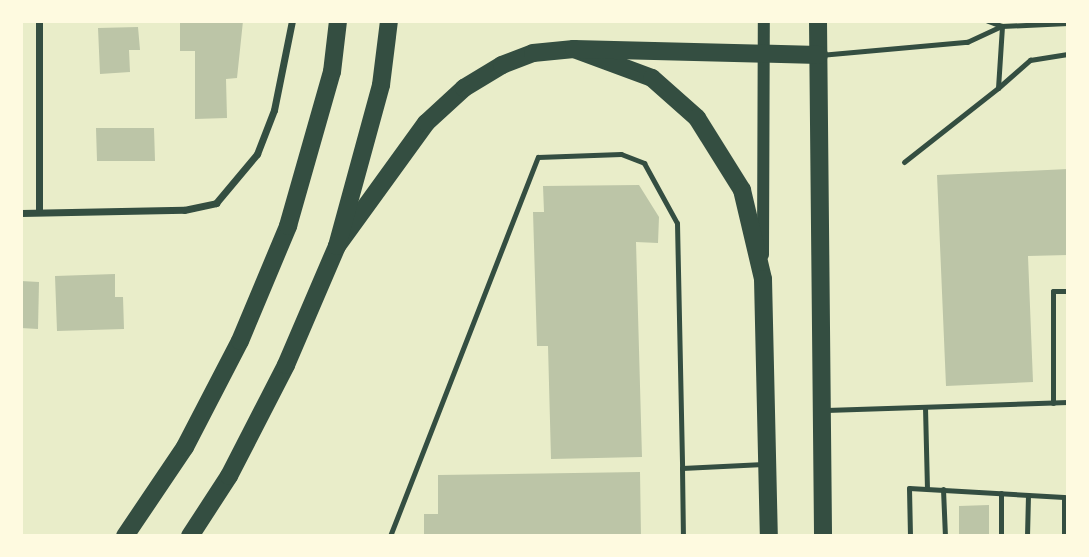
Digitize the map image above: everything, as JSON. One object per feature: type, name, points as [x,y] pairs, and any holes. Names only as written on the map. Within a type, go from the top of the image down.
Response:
[{"type":"main road","points":[[125,536],[185,447],[251,316],[288,226],[331,72],[338,21]]},
{"type":"main road","points":[[190,536],[229,476],[286,365],[337,246],[381,85],[389,21]]},
{"type":"main road","points":[[818,21],[822,536]]},
{"type":"main road","points":[[337,246],[399,156],[464,88],[502,65],[533,53],[574,49],[764,57],[818,55]]},
{"type":"main road","points":[[574,49],[652,78],[697,118],[743,190],[763,279],[769,536]]},
{"type":"street","points":[[39,21],[39,212]]},
{"type":"street","points":[[21,213],[184,210],[216,203],[257,154],[274,110],[292,21]]},
{"type":"street","points":[[763,279],[764,21]]},
{"type":"lane","points":[[988,21],[1002,26],[1068,23]]},
{"type":"lane","points":[[818,55],[967,43],[1002,26]]},
{"type":"lane","points":[[998,88],[1002,26]]},
{"type":"lane","points":[[904,162],[1030,60],[1068,54]]},
{"type":"lane","points":[[390,536],[538,157],[621,154],[644,163],[677,223],[684,536]]},
{"type":"lane","points":[[1053,403],[1053,291],[1068,290]]},
{"type":"lane","points":[[820,410],[1068,402]]},
{"type":"lane","points":[[925,407],[927,488]]},
{"type":"lane","points":[[682,468],[768,464]]},
{"type":"lane","points":[[911,536],[909,488],[1064,497],[1064,536]]},
{"type":"lane","points":[[943,489],[945,536]]},
{"type":"lane","points":[[1001,492],[1001,536]]},
{"type":"lane","points":[[1027,536],[1028,495]]},
{"type":"building","points":[[180,21],[243,21],[237,78],[226,79],[227,118],[195,119],[195,51],[180,51]]},
{"type":"building","points":[[138,27],[140,50],[129,50],[130,72],[100,74],[98,28]]},
{"type":"building","points":[[96,128],[154,128],[155,161],[97,161]]},
{"type":"building","points":[[1068,169],[1068,255],[1028,256],[1033,382],[946,386],[937,175]]},
{"type":"building","points":[[639,185],[659,217],[658,243],[636,242],[642,457],[551,459],[548,346],[537,346],[533,212],[544,212],[543,186]]},
{"type":"building","points":[[115,274],[115,297],[123,297],[124,329],[57,331],[55,276]]},
{"type":"building","points":[[21,281],[39,282],[38,329],[21,328]]},
{"type":"building","points":[[640,472],[641,536],[424,536],[424,514],[438,514],[438,475]]},
{"type":"building","points":[[989,505],[989,536],[959,536],[959,506]]}]
